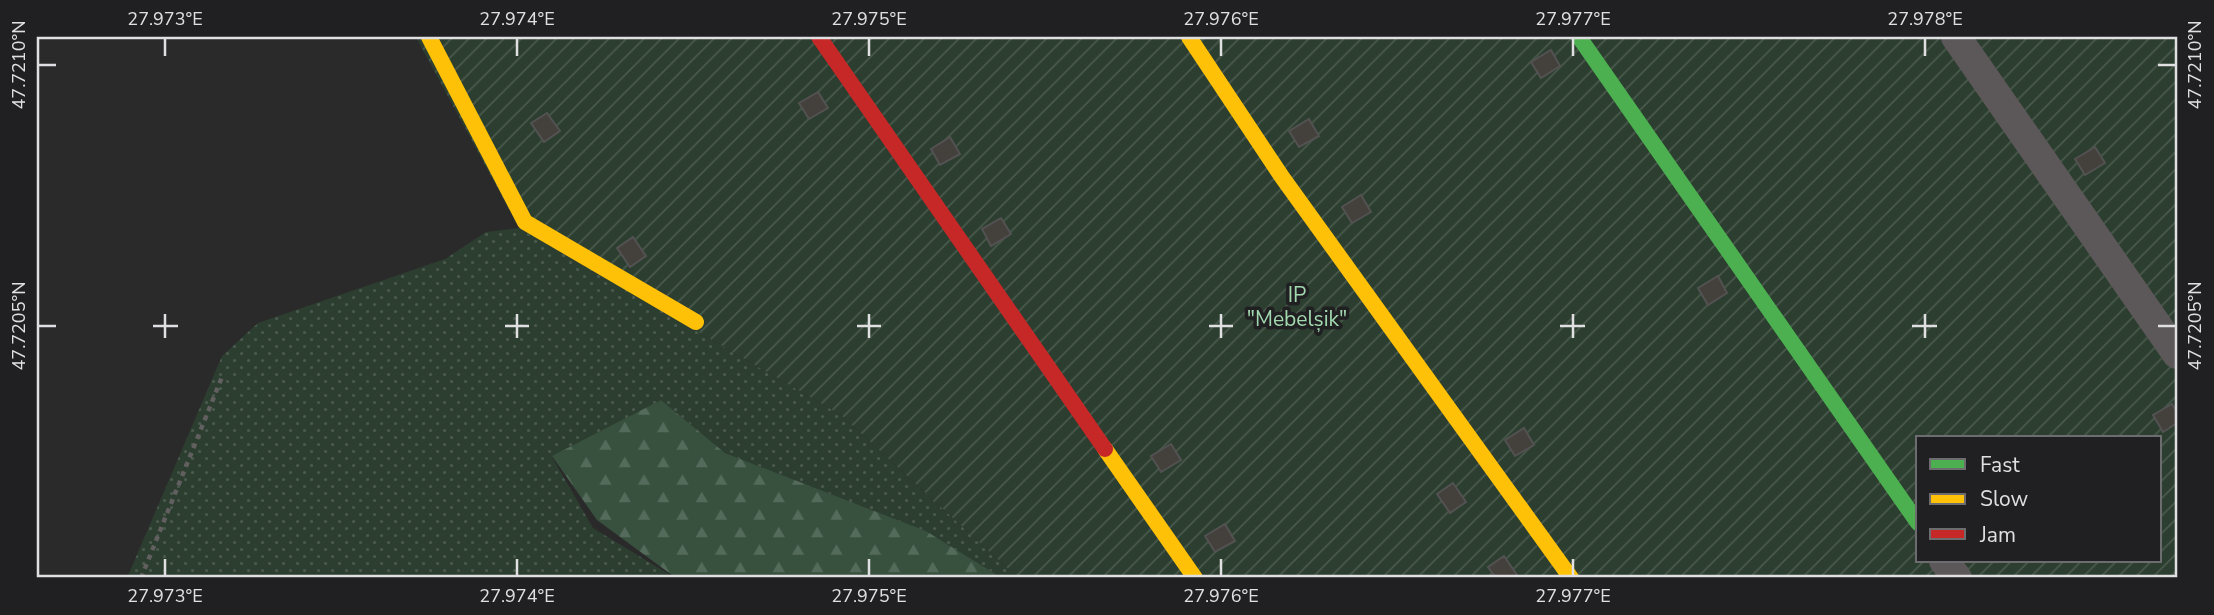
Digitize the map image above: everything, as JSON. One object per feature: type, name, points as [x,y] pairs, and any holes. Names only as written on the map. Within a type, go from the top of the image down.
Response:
[{"type":"street","points":[[429,37],[525,222],[696,322]]},
{"type":"street","points":[[819,37],[1195,578]]},
{"type":"street","points":[[1189,37],[1282,177],[1571,578]]},
{"type":"street","points":[[1579,37],[1916,520]]},
{"type":"street","points":[[1956,37],[2177,354]]},
{"type":"street","points":[[1945,562],[1957,578]]},
{"type":"path","points":[[141,578],[222,377]]},
{"type":"green space","name":"IP \"Mebelșik\"","points":[[416,37],[2177,37],[2177,578],[1018,578],[841,415],[519,228]]},
{"type":"green space","points":[[519,228],[841,415],[1018,578],[1002,578],[926,531],[725,453],[661,400],[552,457],[593,528],[675,578],[127,578],[222,356],[258,323],[445,259],[486,232]]},
{"type":"green space","points":[[661,400],[725,453],[926,531],[1002,578],[676,578],[597,520],[552,456]]},
{"type":"building","points":[[1551,50],[1560,66],[1541,78],[1531,62]]},
{"type":"building","points":[[818,92],[828,108],[809,119],[799,103]]},
{"type":"building","points":[[547,113],[560,131],[544,142],[531,123]]},
{"type":"building","points":[[1309,119],[1319,136],[1299,147],[1289,131]]},
{"type":"building","points":[[950,137],[960,154],[940,165],[931,149]]},
{"type":"building","points":[[2095,147],[2105,163],[2085,175],[2075,159]]},
{"type":"building","points":[[1361,195],[1371,212],[1352,223],[1342,207]]},
{"type":"building","points":[[1001,218],[1011,234],[991,246],[982,229]]},
{"type":"building","points":[[633,237],[646,256],[630,267],[617,248]]},
{"type":"building","points":[[1718,276],[1727,293],[1708,305],[1698,288]]},
{"type":"building","points":[[2172,404],[2177,412],[2177,423],[2163,432],[2153,415]]},
{"type":"building","points":[[1524,428],[1534,445],[1515,456],[1505,440]]},
{"type":"building","points":[[1171,444],[1181,460],[1161,472],[1151,456]]},
{"type":"building","points":[[1453,483],[1466,502],[1450,513],[1437,494]]},
{"type":"building","points":[[1225,524],[1235,541],[1215,552],[1205,536]]},
{"type":"building","points":[[1504,556],[1517,575],[1512,578],[1496,578],[1488,567]]},
{"type":"traffic: fast","points":[[1579,37],[1916,520]]},
{"type":"traffic: slow","points":[[429,37],[525,222],[696,322]]},
{"type":"traffic: slow","points":[[1189,37],[1282,177],[1571,578]]},
{"type":"traffic: slow","points":[[1105,449],[1195,578]]},
{"type":"traffic: jam","points":[[819,37],[1105,449]]}]
